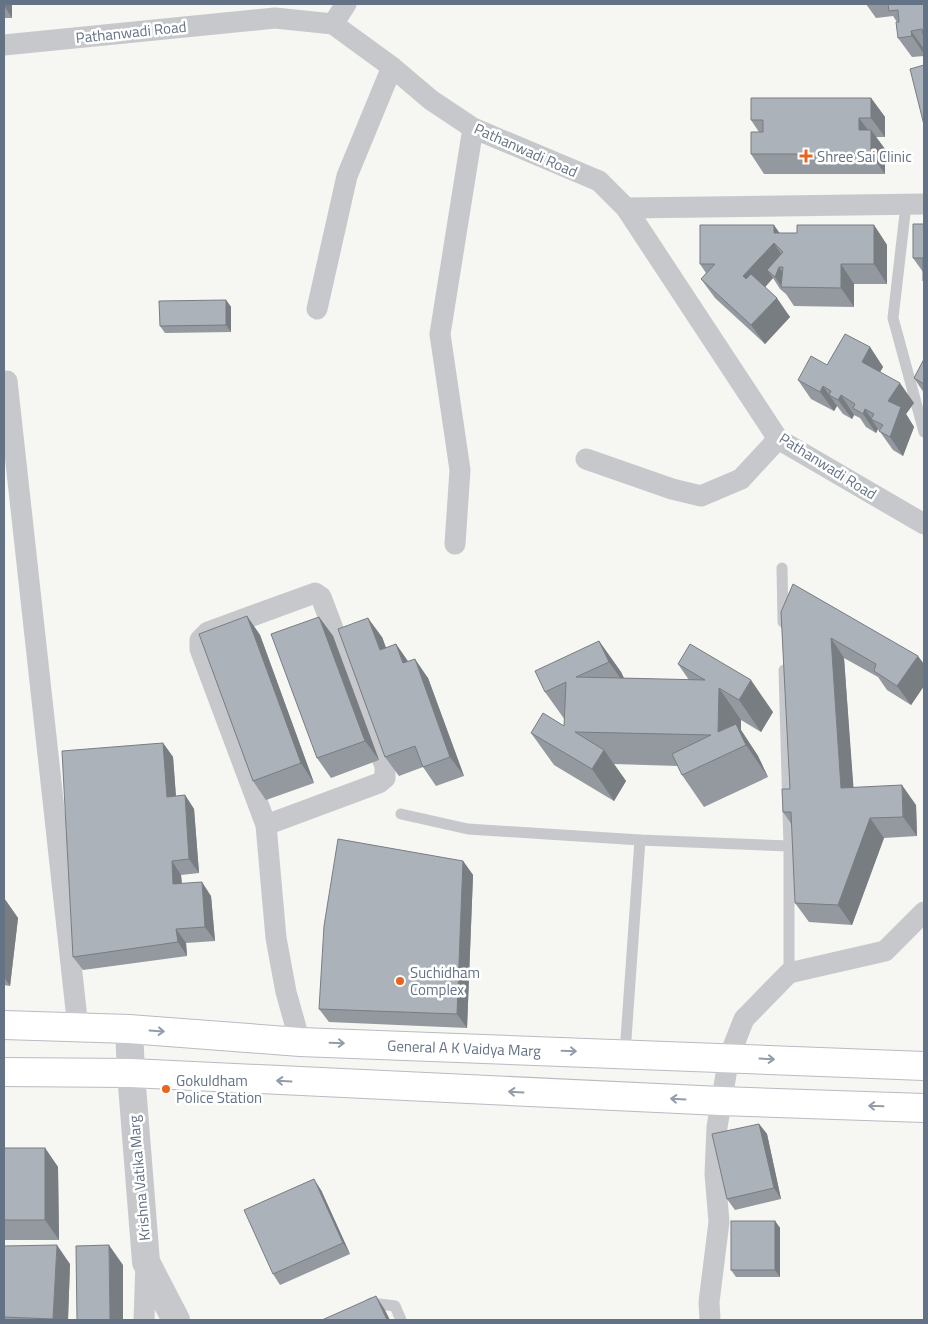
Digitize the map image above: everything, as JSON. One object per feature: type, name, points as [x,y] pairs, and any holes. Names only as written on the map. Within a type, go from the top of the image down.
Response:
[{"type":"main road","name":"General A K Vaidya Marg","points":[[4,1025],[129,1029],[300,1042],[924,1066]]},
{"type":"main road","points":[[4,1072],[131,1073],[721,1101],[924,1108]]},
{"type":"street","points":[[333,24],[346,4]]},
{"type":"street","name":"Pathanwadi Road","points":[[4,45],[275,18],[333,24],[392,67],[431,100],[473,128],[599,182],[626,208],[778,439],[924,524]]},
{"type":"street","points":[[317,309],[347,176],[392,67]]},
{"type":"street","points":[[455,544],[460,470],[440,334],[473,128]]},
{"type":"street","points":[[626,208],[915,205]]},
{"type":"street","points":[[7,381],[78,1028]]},
{"type":"street","points":[[586,459],[672,489],[702,496],[741,479],[778,439]]},
{"type":"street","points":[[266,825],[379,782],[385,778],[385,766],[321,596],[315,593],[208,632],[200,640],[200,649],[266,825],[276,938],[286,992],[300,1042]]},
{"type":"street","points":[[710,1320],[709,1302],[718,1222],[715,1174],[718,1127],[729,1057],[744,1019],[789,973],[885,951],[924,912]]},
{"type":"street","name":"Krishna Vatika Marg","points":[[129,1029],[146,1262],[176,1320]]},
{"type":"street","points":[[144,1320],[146,1262]]},
{"type":"lane","points":[[915,205],[893,318],[924,432]]},
{"type":"lane","points":[[782,568],[784,637]]},
{"type":"lane","points":[[784,657],[789,846],[789,973]]},
{"type":"lane","points":[[401,814],[468,829],[640,840],[789,846]]},
{"type":"lane","points":[[625,1054],[640,840]]},
{"type":"lane","points":[[356,1310],[372,1303],[395,1306],[401,1320]]},
{"type":"building","points":[[888,4],[924,4],[924,35],[922,29],[911,31],[912,36],[898,38],[896,22],[899,22],[898,10],[889,11]]},
{"type":"building","points":[[924,65],[924,125],[910,69]]},
{"type":"building","points":[[751,98],[871,98],[871,118],[859,118],[859,130],[871,130],[871,154],[751,154],[751,132],[763,132],[763,120],[751,120]]},
{"type":"building","points":[[913,224],[924,224],[923,281],[923,258],[913,258]]},
{"type":"building","points":[[700,225],[774,225],[774,233],[797,233],[797,225],[874,225],[874,264],[841,264],[841,288],[781,287],[783,267],[779,267],[775,277],[767,270],[783,252],[774,243],[743,276],[746,279],[751,274],[777,298],[751,325],[701,279],[715,264],[700,264]]},
{"type":"building","points":[[226,300],[226,325],[160,326],[159,301]]},
{"type":"building","points":[[845,334],[870,347],[862,362],[900,383],[888,401],[901,407],[890,437],[879,431],[883,425],[871,419],[874,414],[865,409],[863,414],[853,408],[855,404],[841,395],[838,400],[829,395],[831,391],[823,386],[820,392],[798,380],[811,356],[827,365]]},
{"type":"building","points":[[924,359],[924,384],[914,378]]},
{"type":"building","points":[[793,584],[918,656],[897,686],[874,671],[876,664],[831,638],[841,788],[902,785],[903,817],[870,818],[838,905],[795,903],[791,812],[783,812],[782,789],[790,789],[781,612]]},
{"type":"building","points":[[247,616],[301,763],[253,781],[199,634]]},
{"type":"building","points":[[319,617],[365,741],[317,758],[271,634]]},
{"type":"building","points":[[368,618],[380,650],[396,644],[403,663],[415,659],[450,757],[423,767],[415,746],[385,757],[338,629]]},
{"type":"building","points":[[599,641],[609,662],[576,677],[705,680],[678,664],[690,644],[751,680],[739,700],[719,688],[718,732],[736,724],[746,745],[682,775],[672,754],[711,735],[575,732],[604,750],[592,769],[531,733],[543,713],[564,726],[566,682],[545,692],[535,671]]},
{"type":"building","points":[[163,743],[167,797],[185,795],[189,859],[172,861],[173,884],[202,882],[205,927],[176,929],[178,942],[73,957],[62,751]]},
{"type":"building","name":"Suchidham Complex","points":[[338,839],[463,861],[457,1014],[319,1009],[324,926]]},
{"type":"building","points":[[759,1124],[774,1188],[727,1199],[712,1134]]},
{"type":"building","points":[[4,1148],[45,1148],[45,1220],[4,1220]]},
{"type":"building","points":[[314,1179],[343,1243],[273,1274],[244,1210]]},
{"type":"building","points":[[731,1221],[775,1221],[775,1270],[731,1270]]},
{"type":"building","points":[[57,1245],[53,1319],[4,1317],[4,1246]]},
{"type":"building","points":[[109,1245],[110,1320],[77,1320],[76,1246]]},
{"type":"building","points":[[376,1296],[387,1320],[322,1320]]},
{"type":"place","name":"Shree Sai Clinic","points":[[806,156]]},
{"type":"place","name":"Suchidham Complex","points":[[400,981]]},
{"type":"place","name":"Gokuldham Police Station","points":[[166,1089]]}]
